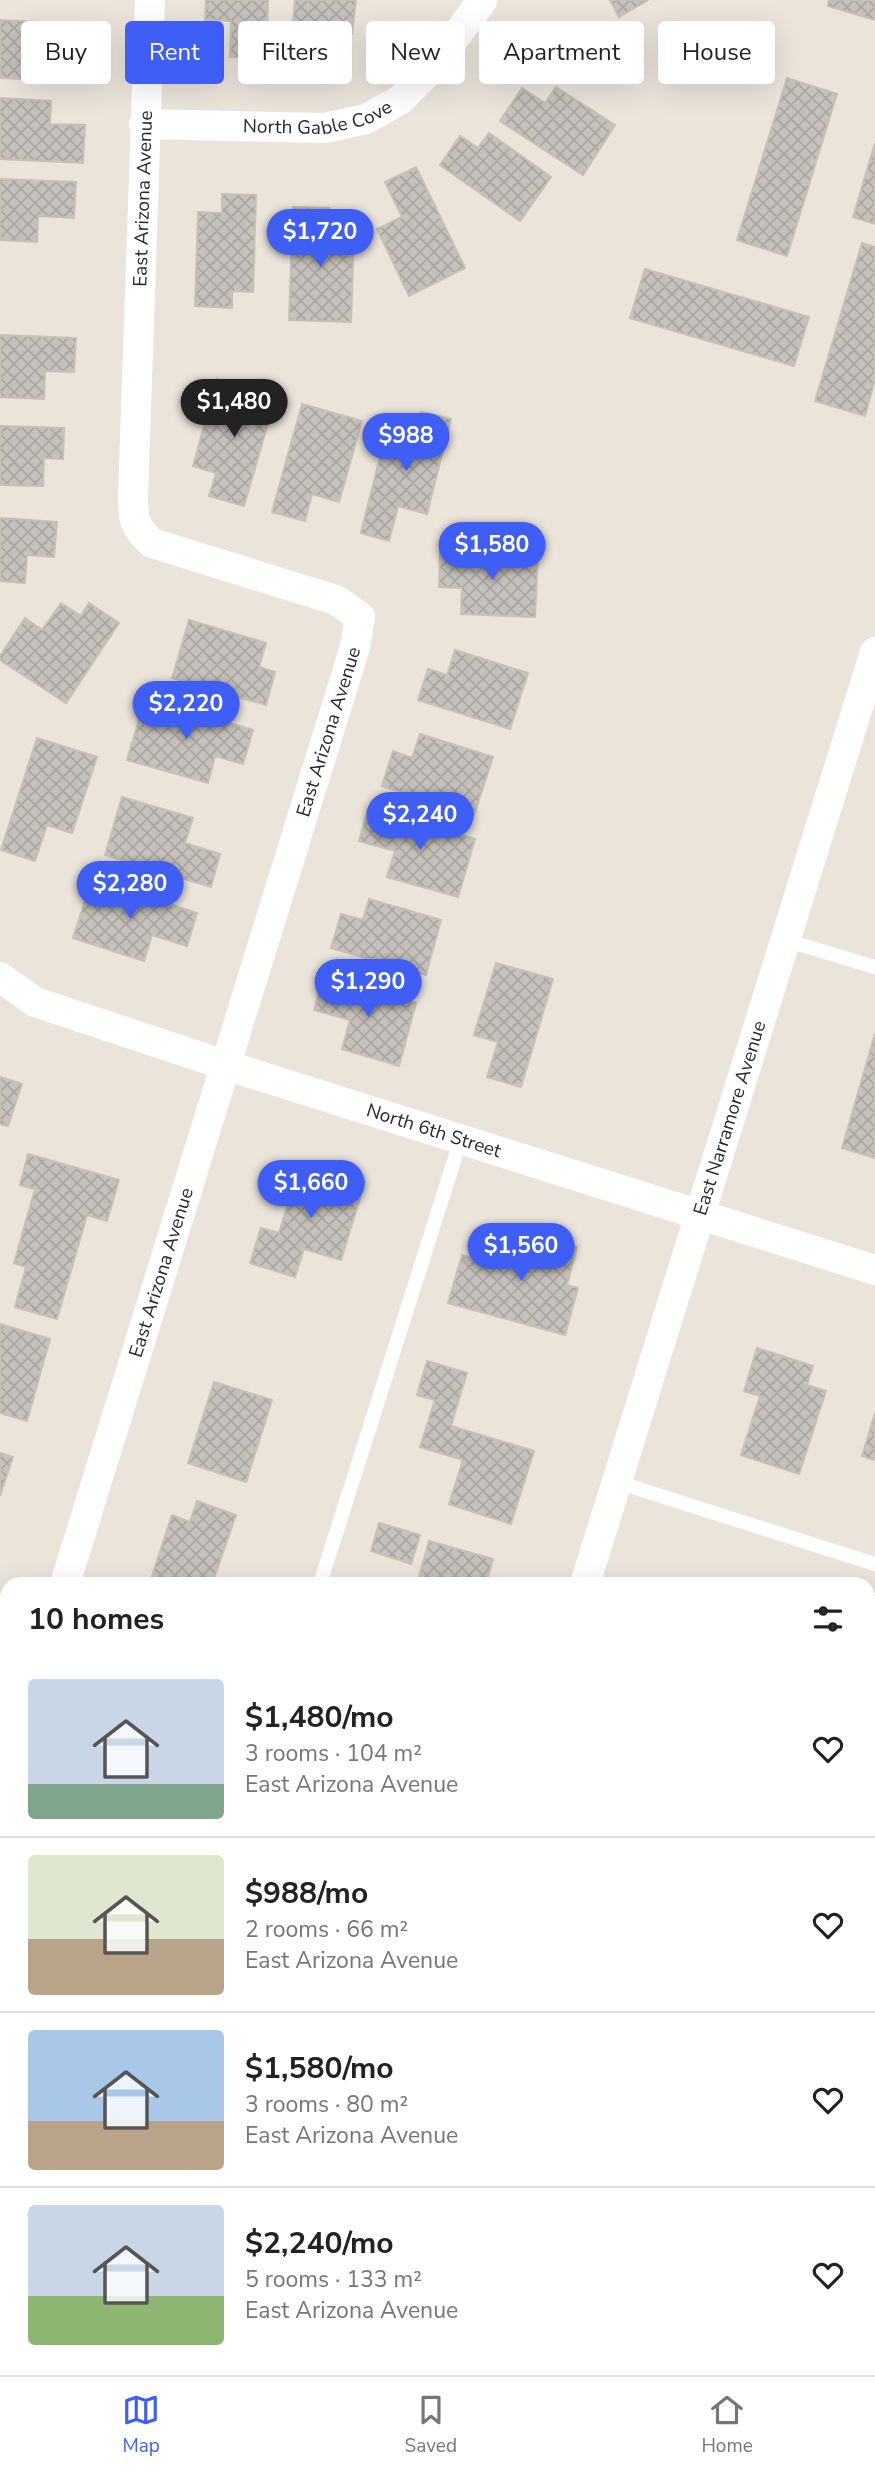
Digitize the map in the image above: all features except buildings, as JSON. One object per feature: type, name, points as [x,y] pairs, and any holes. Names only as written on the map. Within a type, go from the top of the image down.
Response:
[{"type":"street","name":"East Arizona Avenue","points":[[67,1577],[355,647],[360,617],[336,600],[169,550],[152,542],[138,530],[133,514],[133,496],[150,0]]},
{"type":"street","name":"North Gable Cove","points":[[145,124],[325,128],[366,119],[400,100],[424,76],[482,1]]},
{"type":"street","name":"East Narramore Avenue","points":[[587,1577],[875,652]]},
{"type":"street","name":"North 6th Street","points":[[0,977],[35,1002],[225,1065],[875,1270]]},
{"type":"lane","points":[[785,940],[875,967]]},
{"type":"lane","points":[[322,1577],[461,1139]]},
{"type":"lane","points":[[617,1482],[875,1564]]}]
